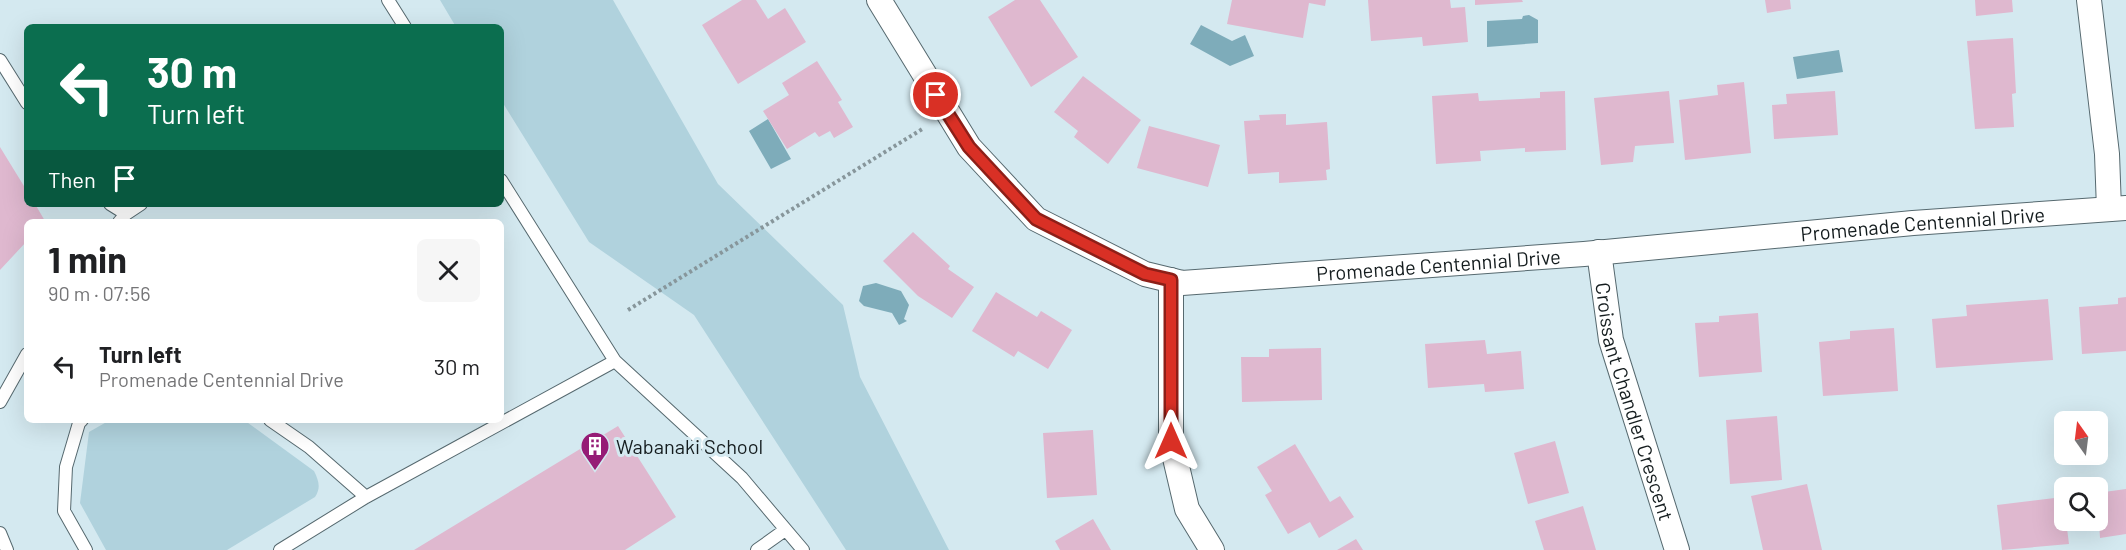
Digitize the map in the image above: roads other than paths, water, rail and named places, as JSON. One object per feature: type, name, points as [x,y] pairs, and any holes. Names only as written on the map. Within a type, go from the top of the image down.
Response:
[{"type":"street","name":"Promenade Centennial Drive","points":[[879,0],[969,147],[1036,219],[1145,274],[1182,283],[1599,252],[1913,222],[2118,209]]},
{"type":"street","points":[[2089,0],[2107,154],[2118,209]]},
{"type":"street","name":"Croissant Chandler Crescent","points":[[1599,252],[1611,340],[1677,550]]},
{"type":"street","points":[[1171,280],[1171,441],[1187,508],[1212,550]]},
{"type":"lane","points":[[388,0],[403,24]]},
{"type":"lane","points":[[0,60],[24,98]]},
{"type":"lane","points":[[504,185],[615,362],[742,478],[802,550]]},
{"type":"lane","points":[[113,207],[123,218],[137,207]]},
{"type":"lane","points":[[0,402],[24,359]]},
{"type":"lane","points":[[504,422],[615,362]]},
{"type":"lane","points":[[78,423],[66,467],[64,511],[86,550]]},
{"type":"lane","points":[[274,423],[309,447],[366,497]]},
{"type":"lane","points":[[280,550],[366,497],[502,423]]},
{"type":"lane","points":[[757,550],[785,530]]},
{"type":"lane","points":[[0,533],[7,550]]},
{"type":"place","name":"Wabanaki School","points":[[595,472]]}]
